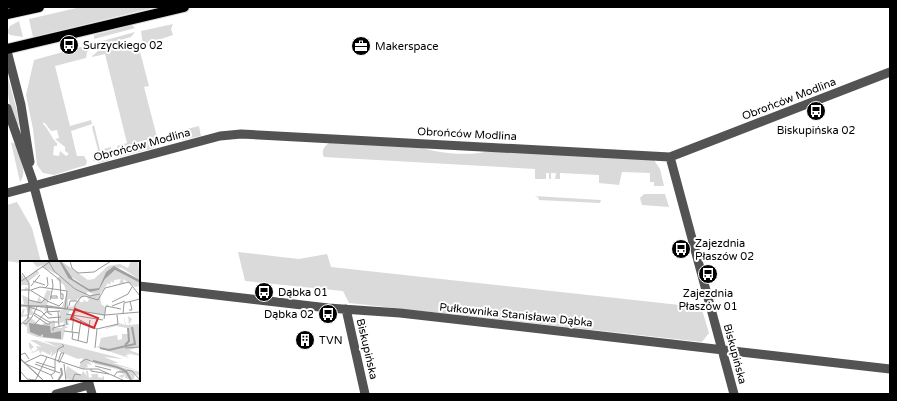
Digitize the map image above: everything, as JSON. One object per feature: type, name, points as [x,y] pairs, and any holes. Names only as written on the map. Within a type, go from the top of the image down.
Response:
[{"type":"main road","points":[[7,14],[39,7]]},
{"type":"main road","points":[[7,50],[184,7]]},
{"type":"street","points":[[7,50],[25,120],[33,182]]},
{"type":"street","name":"Obrońców Modlina","points":[[7,193],[33,182],[220,136],[241,134],[670,157],[890,72]]},
{"type":"street","points":[[7,108],[33,182],[54,261]]},
{"type":"street","name":"Biskupińska","points":[[670,157],[734,394]]},
{"type":"street","name":"Pułkownika Stanisława Dąbka","points":[[140,286],[346,309],[400,313],[890,369]]},
{"type":"street","name":"Biskupińska","points":[[346,309],[365,394]]},
{"type":"street","points":[[56,394],[90,386]]},
{"type":"shaded area","points":[[81,7],[156,7],[33,37],[29,19]]},
{"type":"shaded area","points":[[19,21],[23,37],[10,35],[7,32],[10,26]]},
{"type":"shaded area","points":[[173,24],[171,29],[173,35],[143,45],[141,31]]},
{"type":"shaded area","points":[[132,25],[135,28],[94,39],[94,35]]},
{"type":"shaded area","points":[[135,32],[131,37],[92,48],[87,52],[86,58],[55,66],[70,126],[91,120],[92,124],[71,131],[77,156],[84,156],[87,161],[86,165],[54,175],[43,173],[37,165],[33,129],[26,95],[34,60]],"holes":[[[44,122],[51,131],[57,130],[59,138],[55,139],[65,147],[65,151],[69,154],[66,156],[60,151],[59,156],[53,155],[54,146],[57,146],[57,143],[43,124]]]},
{"type":"shaded area","points":[[134,42],[138,44],[149,86],[144,87],[157,137],[155,139],[154,148],[118,157],[117,146],[127,143],[105,54],[92,56],[98,51]]},
{"type":"shaded area","points":[[7,74],[17,111],[19,126],[13,117],[11,110],[8,94]]},
{"type":"shaded area","points":[[94,125],[100,150],[111,147],[110,160],[99,163],[93,161],[93,153],[98,150],[92,127]]},
{"type":"shaded area","points":[[199,126],[201,136],[183,140],[178,138],[175,132]]},
{"type":"shaded area","points":[[11,142],[15,144],[22,164],[23,174],[20,182]]},
{"type":"shaded area","points":[[329,143],[422,148],[456,154],[482,153],[490,151],[654,160],[660,169],[664,186],[654,186],[654,182],[650,182],[650,173],[622,172],[619,185],[599,183],[599,175],[560,173],[560,179],[555,179],[556,173],[551,173],[551,179],[549,179],[549,173],[546,173],[546,179],[535,179],[535,169],[324,157],[324,149]]},
{"type":"shaded area","points":[[644,194],[665,194],[669,207],[642,205],[640,198]]},
{"type":"shaded area","points":[[534,196],[601,200],[600,203],[539,200],[538,197]]},
{"type":"shaded area","points":[[17,202],[32,228],[41,261],[20,261],[20,263],[7,261],[7,205]]},
{"type":"shaded area","points":[[238,252],[299,259],[327,254],[331,267],[689,306],[700,303],[709,333],[702,342],[349,303],[343,291],[245,281]]},
{"type":"place","name":"Surzyckiego 02","points":[[69,45]]},
{"type":"place","name":"Makerspace","points":[[361,46]]},
{"type":"place","name":"Biskupińska 02","points":[[816,111]]},
{"type":"place","name":"Zajezdnia Płaszów 02","points":[[681,249]]},
{"type":"place","name":"Zajezdnia Płaszów 01","points":[[708,274]]},
{"type":"place","name":"Dąbka 01","points":[[264,292]]},
{"type":"place","name":"Dąbka 02","points":[[328,314]]},
{"type":"place","name":"TVN","points":[[305,340]]}]
